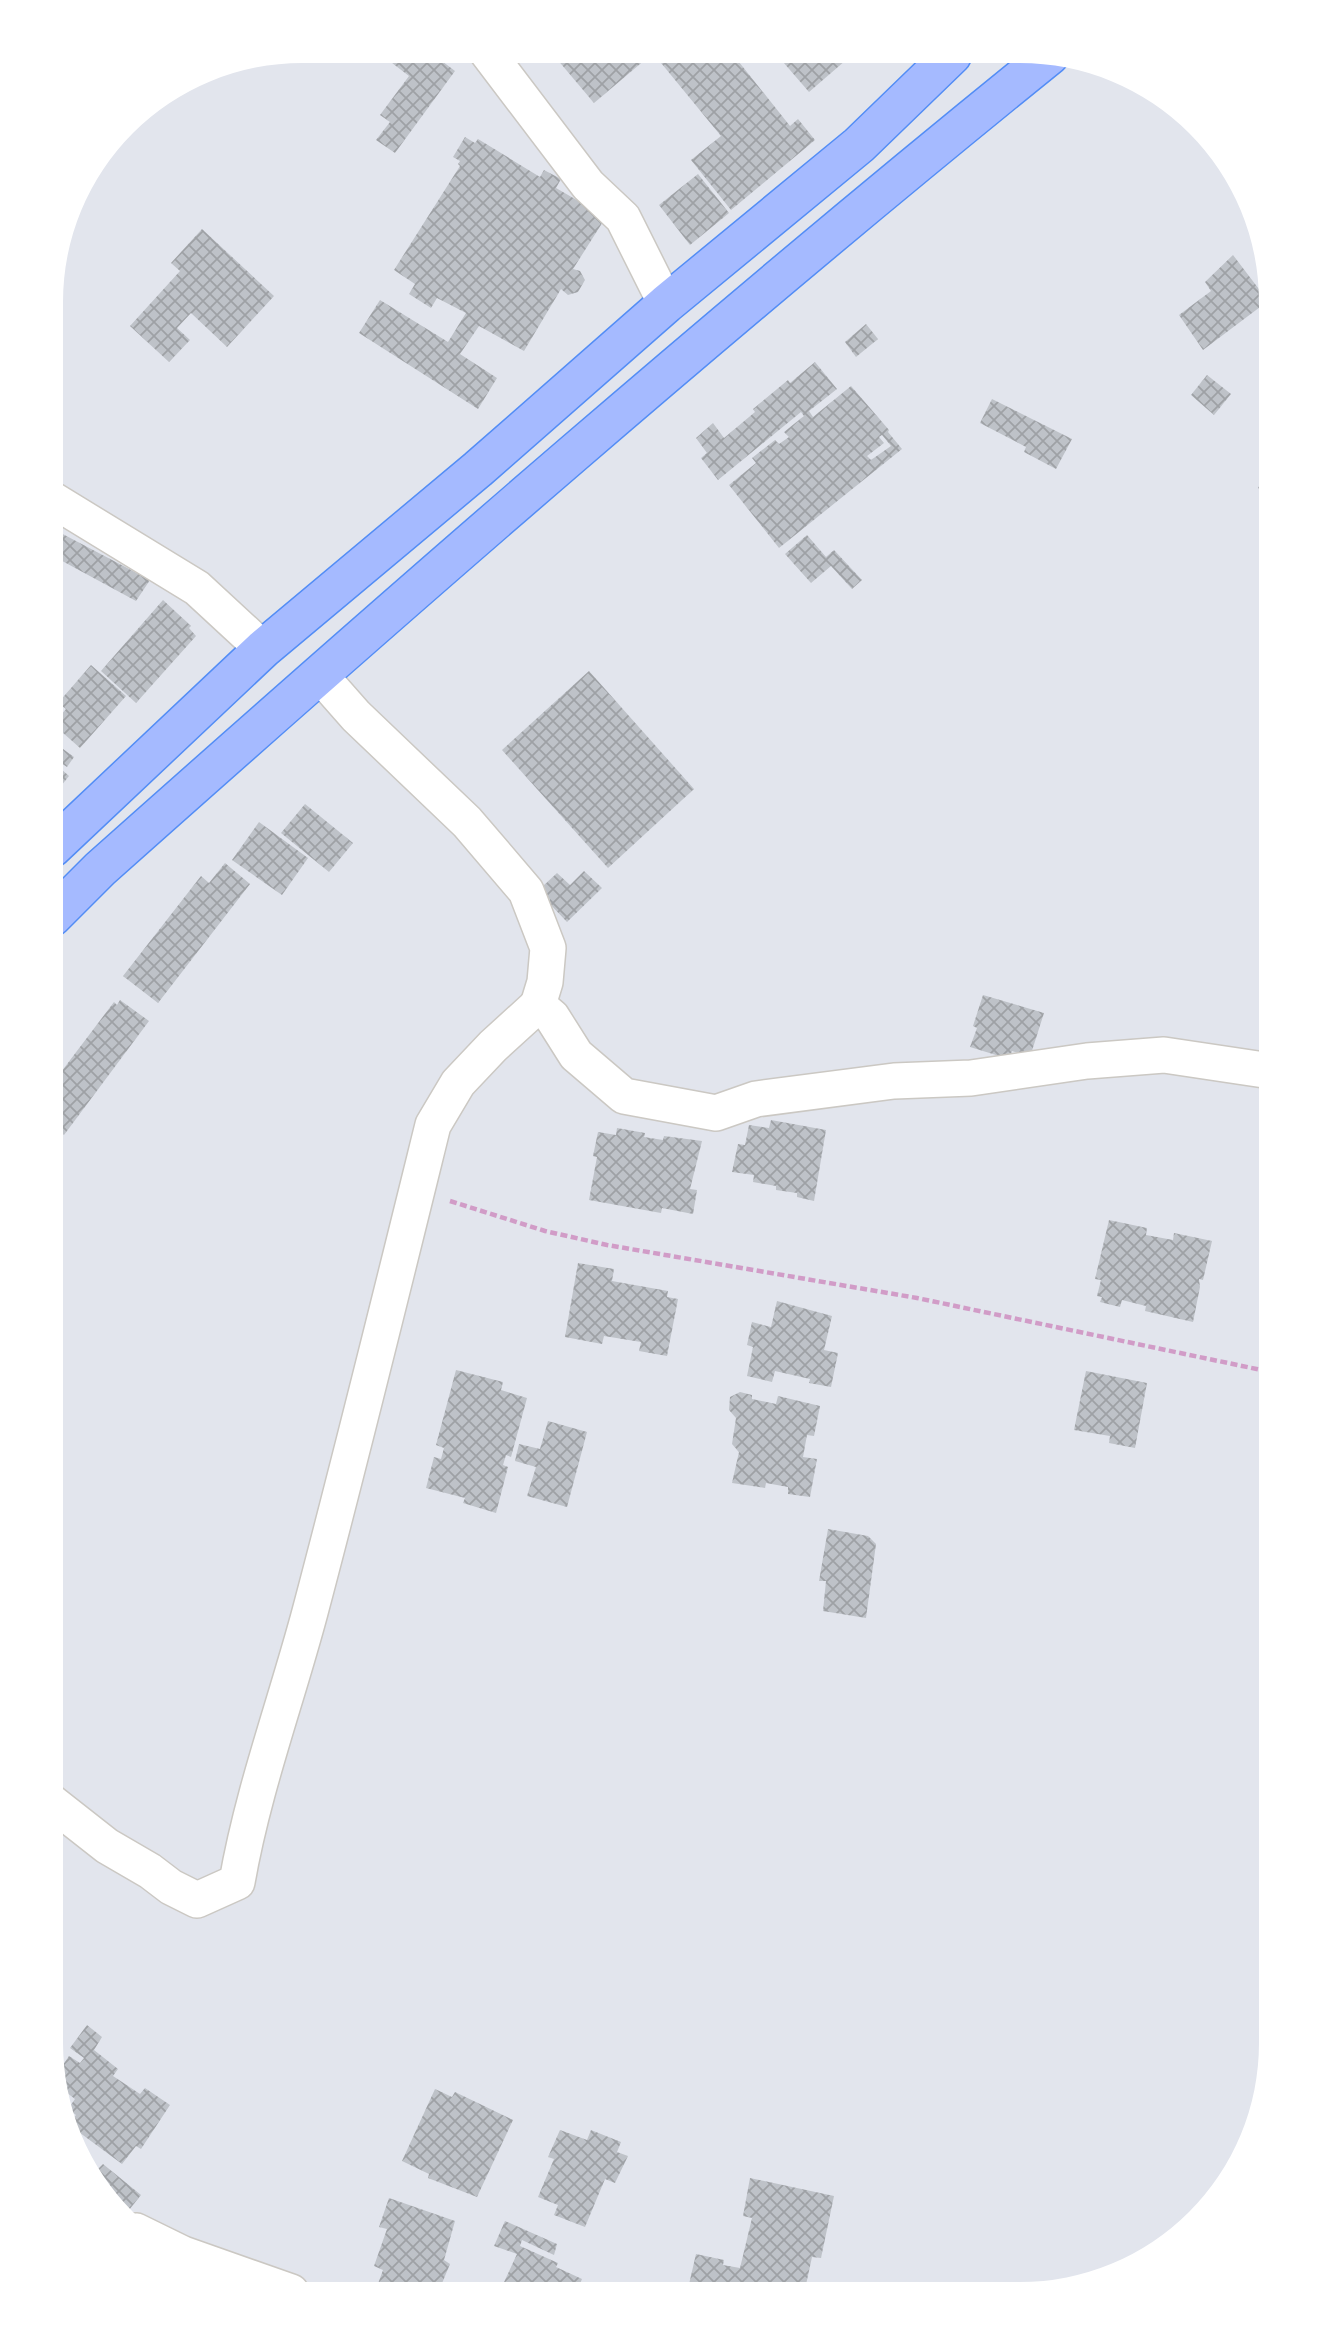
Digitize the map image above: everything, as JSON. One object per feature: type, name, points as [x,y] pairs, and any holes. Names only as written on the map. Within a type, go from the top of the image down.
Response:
[{"type":"main road","points":[[63,838],[263,649],[478,469],[666,304],[859,145],[944,63]]},
{"type":"main road","points":[[63,906],[100,869],[529,491],[1039,64]]},
{"type":"street","points":[[495,63],[588,185],[623,218],[666,304]]},
{"type":"street","points":[[63,507],[197,588],[263,649]]},
{"type":"street","points":[[63,1811],[107,1846],[150,1871],[171,1887],[197,1900],[237,1882],[246,1831],[290,1687],[342,1494],[433,1125],[458,1083],[492,1046],[538,1005],[545,982],[548,948],[526,891],[467,822],[356,716],[319,674]]},
{"type":"street","points":[[538,1005],[552,1017],[576,1055],[624,1096],[716,1113],[756,1099],[894,1082],[971,1077],[1087,1061],[1164,1055],[1259,1068]]},
{"type":"path","points":[[420,1180],[452,1201],[545,1231],[607,1245],[917,1298],[1258,1369]]},
{"type":"building","points":[[392,63],[444,63],[455,71],[395,153],[376,140],[390,122],[380,115],[409,76]]},
{"type":"building","points":[[560,63],[641,63],[594,103]]},
{"type":"building","points":[[661,63],[740,63],[790,126],[798,119],[815,140],[731,210],[691,160],[721,136]]},
{"type":"building","points":[[784,63],[843,63],[809,92]]},
{"type":"building","points":[[465,137],[475,143],[478,139],[540,177],[544,170],[561,179],[556,188],[606,217],[573,269],[580,271],[585,280],[578,292],[568,295],[561,289],[524,351],[479,326],[460,354],[497,378],[478,409],[359,333],[380,300],[448,342],[466,313],[437,298],[431,308],[409,294],[415,284],[394,270],[460,166],[460,161],[453,157]]},
{"type":"building","points":[[698,174],[729,213],[690,245],[659,205]]},
{"type":"building","points":[[202,229],[274,296],[227,347],[191,313],[177,328],[190,340],[169,362],[130,326],[180,271],[171,263]]},
{"type":"building","points":[[1233,255],[1258,288],[1259,308],[1203,350],[1179,315],[1211,291],[1205,282]]},
{"type":"building","points":[[866,324],[878,339],[856,357],[845,342]]},
{"type":"building","points":[[815,362],[837,389],[809,411],[813,417],[851,386],[902,449],[779,548],[729,485],[756,463],[752,458],[775,440],[779,444],[789,437],[784,432],[804,416],[801,412],[718,480],[701,458],[707,453],[696,438],[713,423],[724,438],[755,412],[753,409],[788,380],[790,383]],"holes":[[[882,435],[891,446],[871,460],[867,456],[884,443],[879,437]]]},
{"type":"building","points":[[1207,375],[1231,394],[1214,415],[1191,395]]},
{"type":"building","points":[[992,399],[1072,439],[1056,469],[1024,452],[1026,447],[980,423]]},
{"type":"building","points":[[63,534],[150,580],[136,601],[63,561]]},
{"type":"building","points":[[807,535],[826,557],[834,550],[862,580],[852,589],[831,566],[811,583],[785,554]]},
{"type":"building","points":[[163,600],[191,626],[189,628],[196,636],[136,703],[101,671]]},
{"type":"building","points":[[91,665],[126,696],[80,748],[63,733],[63,712],[66,709],[63,707],[63,697]]},
{"type":"building","points":[[589,671],[694,789],[608,868],[502,750]]},
{"type":"building","points":[[63,749],[74,757],[67,767],[63,764]]},
{"type":"building","points":[[63,771],[69,776],[63,784]]},
{"type":"building","points":[[305,804],[353,843],[329,872],[281,833]]},
{"type":"building","points":[[259,822],[308,858],[282,895],[232,860]]},
{"type":"building","points":[[225,863],[250,884],[158,1003],[123,976],[201,876],[209,883]]},
{"type":"building","points":[[584,871],[602,888],[567,922],[540,889],[557,873],[570,885]]},
{"type":"building","points":[[983,995],[1044,1013],[1030,1057],[1012,1051],[1009,1059],[970,1047],[977,1028],[973,1026]]},
{"type":"building","points":[[120,1000],[149,1021],[64,1135],[63,1069],[114,1002],[117,1005]]},
{"type":"building","points":[[771,1120],[826,1130],[814,1201],[797,1197],[797,1193],[776,1190],[776,1186],[753,1182],[754,1175],[732,1172],[738,1144],[745,1145],[749,1125],[769,1128]]},
{"type":"building","points":[[617,1128],[645,1133],[644,1137],[663,1140],[664,1136],[702,1141],[690,1189],[697,1190],[693,1214],[662,1208],[661,1213],[589,1200],[597,1157],[593,1156],[598,1132],[616,1135]]},
{"type":"building","points":[[1109,1220],[1147,1228],[1146,1235],[1173,1240],[1174,1233],[1212,1241],[1203,1280],[1199,1279],[1193,1322],[1145,1311],[1146,1306],[1122,1300],[1120,1307],[1100,1302],[1102,1297],[1097,1296],[1101,1280],[1095,1279]]},
{"type":"building","points":[[578,1263],[614,1269],[612,1281],[668,1291],[667,1297],[678,1299],[667,1356],[639,1351],[641,1342],[604,1336],[602,1344],[565,1337]]},
{"type":"building","points":[[777,1301],[832,1316],[824,1350],[838,1353],[831,1387],[809,1383],[810,1379],[775,1371],[772,1382],[747,1376],[753,1347],[747,1345],[752,1322],[771,1327]]},
{"type":"building","points":[[456,1370],[503,1382],[501,1390],[527,1398],[511,1457],[506,1455],[503,1465],[508,1467],[496,1513],[463,1503],[465,1498],[426,1488],[434,1457],[441,1459],[444,1448],[436,1445]]},
{"type":"building","points":[[1086,1371],[1147,1383],[1135,1448],[1109,1443],[1110,1436],[1074,1430]]},
{"type":"building","points":[[740,1392],[752,1395],[752,1399],[776,1404],[778,1396],[820,1406],[814,1436],[807,1435],[803,1457],[817,1459],[810,1497],[788,1494],[788,1487],[766,1483],[765,1488],[732,1483],[739,1452],[732,1444],[736,1418],[729,1410],[730,1397]]},
{"type":"building","points":[[548,1421],[587,1432],[567,1507],[527,1496],[536,1467],[515,1461],[519,1444],[540,1449]]},
{"type":"building","points":[[828,1529],[868,1536],[876,1544],[866,1618],[823,1611],[826,1581],[819,1581]]},
{"type":"building","points":[[87,2025],[102,2037],[94,2050],[118,2069],[113,2076],[140,2094],[145,2088],[170,2105],[141,2149],[136,2146],[122,2164],[82,2134],[72,2104],[75,2099],[68,2089],[64,2063],[69,2056],[80,2063],[84,2058],[70,2048]]},
{"type":"building","points":[[435,2089],[452,2097],[455,2092],[513,2120],[477,2197],[428,2178],[429,2174],[402,2161]]},
{"type":"building","points":[[560,2130],[587,2140],[591,2130],[621,2142],[617,2152],[628,2156],[615,2183],[605,2179],[585,2227],[554,2215],[558,2205],[538,2197],[554,2159],[548,2157]]},
{"type":"building","points":[[103,2164],[141,2195],[130,2209],[122,2201],[99,2168]]},
{"type":"building","points":[[750,2178],[834,2196],[821,2258],[812,2257],[807,2282],[690,2282],[696,2254],[724,2260],[723,2265],[740,2268],[752,2218],[743,2216]]},
{"type":"building","points":[[389,2198],[455,2221],[444,2260],[450,2264],[443,2282],[379,2282],[383,2270],[374,2266],[387,2229],[379,2227]]},
{"type":"building","points":[[505,2221],[557,2244],[554,2255],[522,2240],[520,2246],[558,2263],[556,2267],[582,2279],[581,2282],[504,2282],[517,2254],[494,2246]]}]
